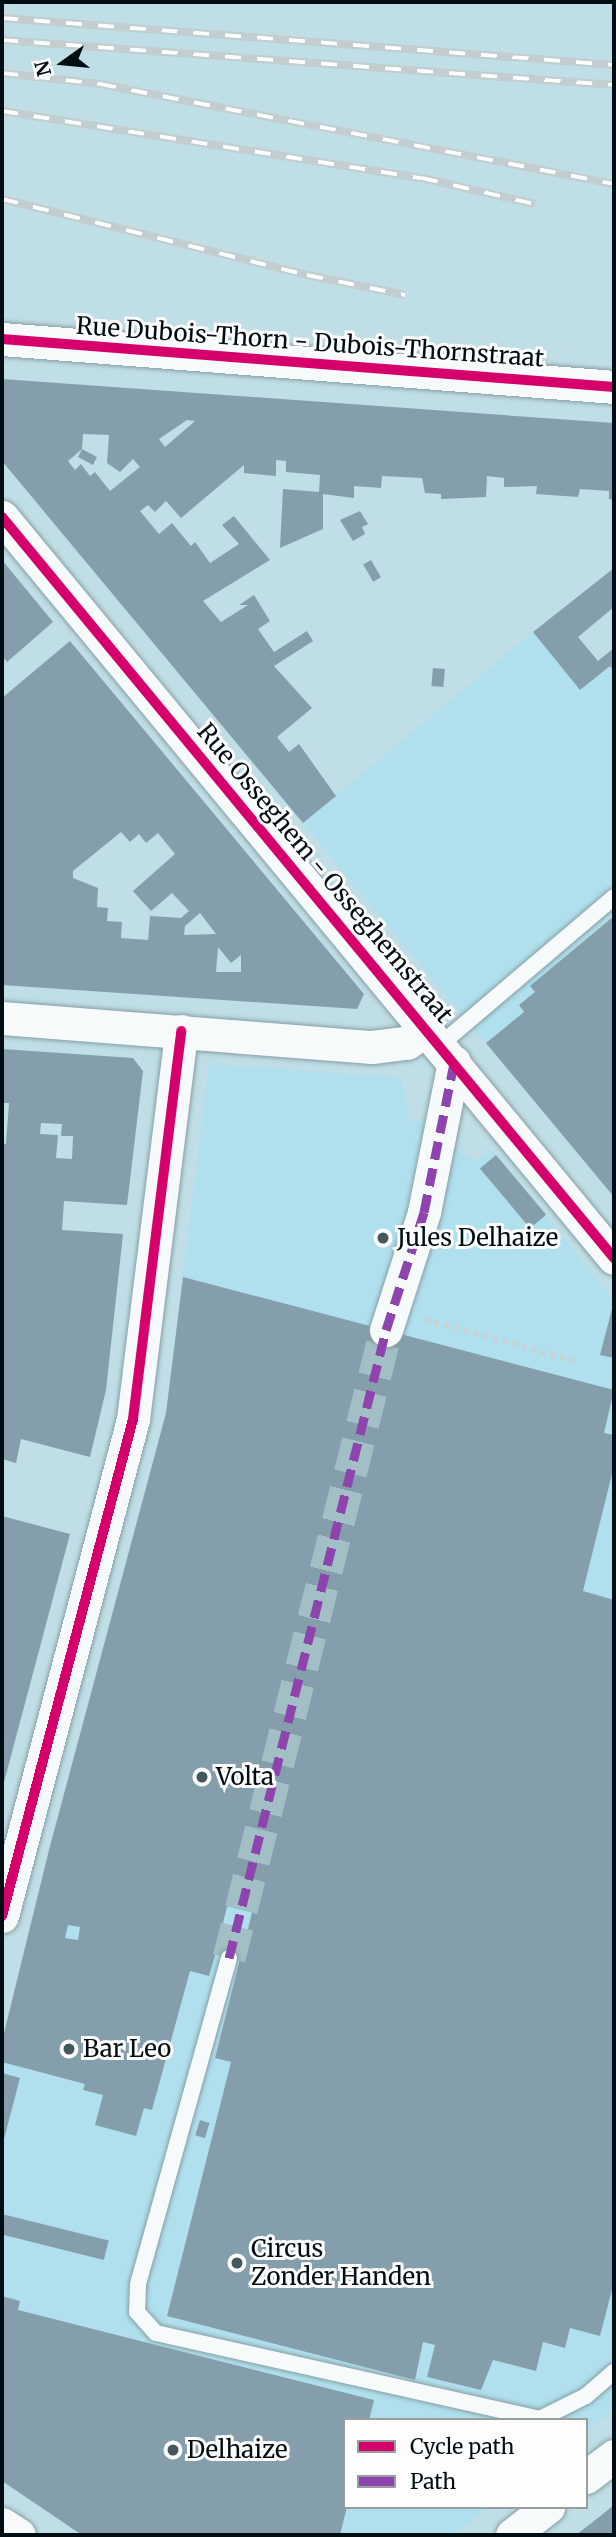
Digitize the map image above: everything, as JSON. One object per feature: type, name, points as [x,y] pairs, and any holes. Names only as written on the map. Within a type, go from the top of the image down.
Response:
[{"type":"street","name":"Rue Dubois-Thorn - Dubois-Thornstraat","points":[[2,339],[614,387]]},
{"type":"street","name":"Rue Osseghem - Osseghemstraat","points":[[2,517],[614,1258]]},
{"type":"street","points":[[2,1018],[391,1048],[407,1043],[440,1045],[424,1212],[386,1330]]},
{"type":"street","points":[[2,1916],[133,1419],[181,1031]]},
{"type":"street","points":[[588,2476],[614,2456]]},
{"type":"street","points":[[512,2535],[545,2509]]},
{"type":"street","points":[[2,2524],[19,2535]]},
{"type":"lane","points":[[440,1045],[614,897]]},
{"type":"lane","points":[[229,1958],[138,2285],[138,2312],[156,2333],[536,2418]]},
{"type":"lane","points":[[542,2418],[586,2396],[614,2372]]},
{"type":"path","points":[[421,1318],[579,1362]]},
{"type":"shaded area","points":[[533,632],[580,690],[610,666],[614,672],[614,1197],[303,823]]},
{"type":"shaded area","points":[[209,1064],[401,1078],[410,1122],[420,1120],[475,1162],[491,1149],[614,1300],[614,2410],[588,2430],[588,2418],[343,2418],[343,2509],[486,2509],[453,2535],[82,2535],[2,2481],[2,2043],[166,1413]]},
{"type":"building","points":[[2,379],[614,423],[614,500],[609,499],[609,491],[580,489],[578,497],[536,494],[537,486],[504,487],[504,478],[487,476],[486,497],[441,499],[441,494],[425,493],[422,478],[382,476],[381,488],[354,486],[354,498],[323,494],[323,529],[280,548],[283,489],[319,492],[320,475],[286,472],[286,461],[276,460],[276,476],[244,473],[244,465],[181,518],[166,501],[155,512],[148,505],[140,511],[159,534],[172,523],[191,546],[195,542],[210,563],[239,544],[222,525],[234,516],[270,560],[203,601],[221,622],[248,605],[239,605],[254,595],[270,621],[258,629],[274,652],[307,631],[313,641],[274,666],[312,708],[277,737],[289,752],[299,744],[336,796],[303,823],[2,461]],"holes":[[[187,420],[195,421],[165,447],[159,439]],[[83,434],[109,435],[107,463],[120,472],[133,459],[140,467],[110,491],[95,472],[90,476],[81,464],[75,470],[68,461],[82,449]]]},
{"type":"building","points":[[82,449],[97,457],[93,465],[78,457]]},
{"type":"building","points":[[360,511],[368,524],[362,527],[365,534],[353,541],[340,520]]},
{"type":"building","points":[[2,560],[53,622],[7,662],[2,656]]},
{"type":"building","points":[[371,560],[381,577],[373,582],[363,564]]},
{"type":"building","points":[[614,568],[614,607],[578,637],[598,661],[614,648],[614,672],[610,666],[580,690],[533,632]]},
{"type":"building","points":[[70,641],[364,994],[357,1009],[2,985],[2,698]],"holes":[[[121,832],[130,842],[139,834],[146,843],[158,833],[175,854],[133,891],[151,911],[172,893],[189,911],[181,918],[150,916],[148,940],[121,938],[122,922],[107,921],[108,908],[97,907],[98,888],[73,878],[73,871]],[[200,913],[216,934],[184,935],[185,926]],[[218,947],[231,963],[241,955],[241,972],[216,972]]]},
{"type":"building","points":[[433,668],[445,669],[443,687],[431,686]]},
{"type":"building","points":[[614,916],[614,1197],[486,1043],[524,1012],[519,1005],[535,992],[530,986]]},
{"type":"building","points":[[2,1049],[133,1058],[143,1071],[127,1205],[64,1201],[62,1230],[123,1234],[106,1390],[90,1457],[21,1439],[16,1463],[2,1459],[2,1143],[6,1144],[9,1103],[2,1103]],"holes":[[[41,1123],[62,1124],[61,1136],[73,1136],[72,1159],[56,1158],[58,1135],[40,1134]]]},
{"type":"building","points":[[496,1155],[546,1215],[530,1228],[480,1168]]},
{"type":"building","points":[[183,1277],[614,1390],[604,1433],[614,1435],[614,1466],[583,1591],[614,1600],[614,2282],[600,2336],[570,2328],[565,2348],[543,2342],[536,2371],[493,2360],[481,2390],[427,2377],[435,2345],[423,2342],[415,2380],[167,2316],[231,2062],[215,2058],[241,1955],[217,1949],[209,1976],[190,1971],[152,2110],[144,2108],[136,2136],[95,2125],[103,2095],[83,2090],[85,2084],[2,2062],[3,2037],[49,1850],[166,1413]],"holes":[[[230,1895],[255,1900],[246,1937],[221,1931]],[[68,1925],[80,1927],[78,1940],[65,1938]]]},
{"type":"building","points":[[614,1305],[614,1358],[600,1355]]},
{"type":"building","points":[[2,1516],[70,1534],[3,1786],[2,1786]]},
{"type":"building","points":[[2,2073],[20,2078],[3,2143],[2,2143]]},
{"type":"building","points":[[200,2120],[210,2123],[205,2138],[195,2135]]},
{"type":"building","points":[[2,2214],[109,2241],[104,2260],[2,2235]]},
{"type":"building","name":"Delhaize","points":[[2,2296],[20,2301],[18,2310],[374,2400],[370,2418],[343,2418],[343,2509],[346,2509],[340,2535],[82,2535],[2,2481]]},
{"type":"building","points":[[614,2505],[614,2535],[576,2535],[594,2521]]},
{"type":"tunnel","points":[[229,1958],[386,1330]]},
{"type":"railway","points":[[2,18],[614,65]]},
{"type":"railway","points":[[2,40],[614,85]]},
{"type":"railway","points":[[2,73],[100,84],[614,184]]},
{"type":"railway","points":[[2,111],[422,178],[535,204]]},
{"type":"railway","points":[[2,199],[307,275],[405,295]]},
{"type":"marked path","points":[[229,1958],[386,1330],[424,1212],[454,1063]]},
{"type":"cycle path","points":[[2,339],[614,387]]},
{"type":"cycle path","points":[[2,517],[614,1258]]},
{"type":"cycle path","points":[[2,1916],[133,1419],[181,1031]]},
{"type":"place","name":"Jules Delhaize","points":[[383,1238]]},
{"type":"place","name":"Volta","points":[[202,1777]]},
{"type":"place","name":"Bar Leo","points":[[69,2049]]},
{"type":"place","name":"Circus Zonder Handen","points":[[237,2263]]},
{"type":"place","name":"Delhaize","points":[[173,2450]]}]
